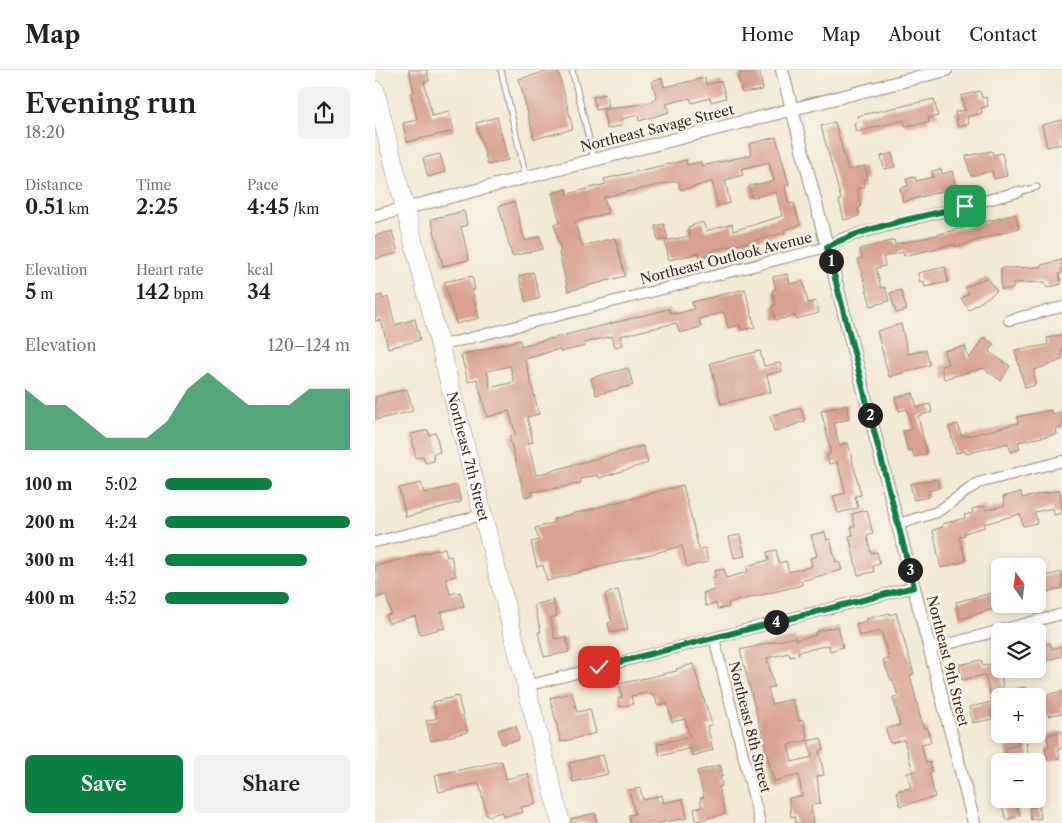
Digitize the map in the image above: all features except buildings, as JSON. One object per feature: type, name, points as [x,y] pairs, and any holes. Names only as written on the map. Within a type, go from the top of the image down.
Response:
[{"type":"highway","name":"Northeast 7th Street","points":[[375,90],[561,823]]},
{"type":"street","name":"Northeast 9th Street","points":[[781,70],[899,524],[974,823]]},
{"type":"street","name":"Northeast Savage Street","points":[[375,216],[946,70]]},
{"type":"street","name":"Northeast Outlook Avenue","points":[[439,346],[827,247],[841,239],[861,233],[1018,192]]},
{"type":"street","points":[[1009,320],[1062,307]]},
{"type":"street","points":[[899,524],[937,512],[978,482],[1062,461]]},
{"type":"street","points":[[375,542],[482,515]]},
{"type":"street","points":[[526,686],[914,587]]},
{"type":"street","points":[[929,649],[1062,614]]},
{"type":"street","name":"Northeast 8th Street","points":[[713,638],[760,823]]},
{"type":"lane","points":[[501,70],[527,177]]},
{"type":"lane","points":[[572,70],[595,160]]},
{"type":"lane","points":[[1018,192],[1037,187]]},
{"type":"route","points":[[599,667],[914,587],[827,247],[841,239],[861,233],[965,206]]}]
